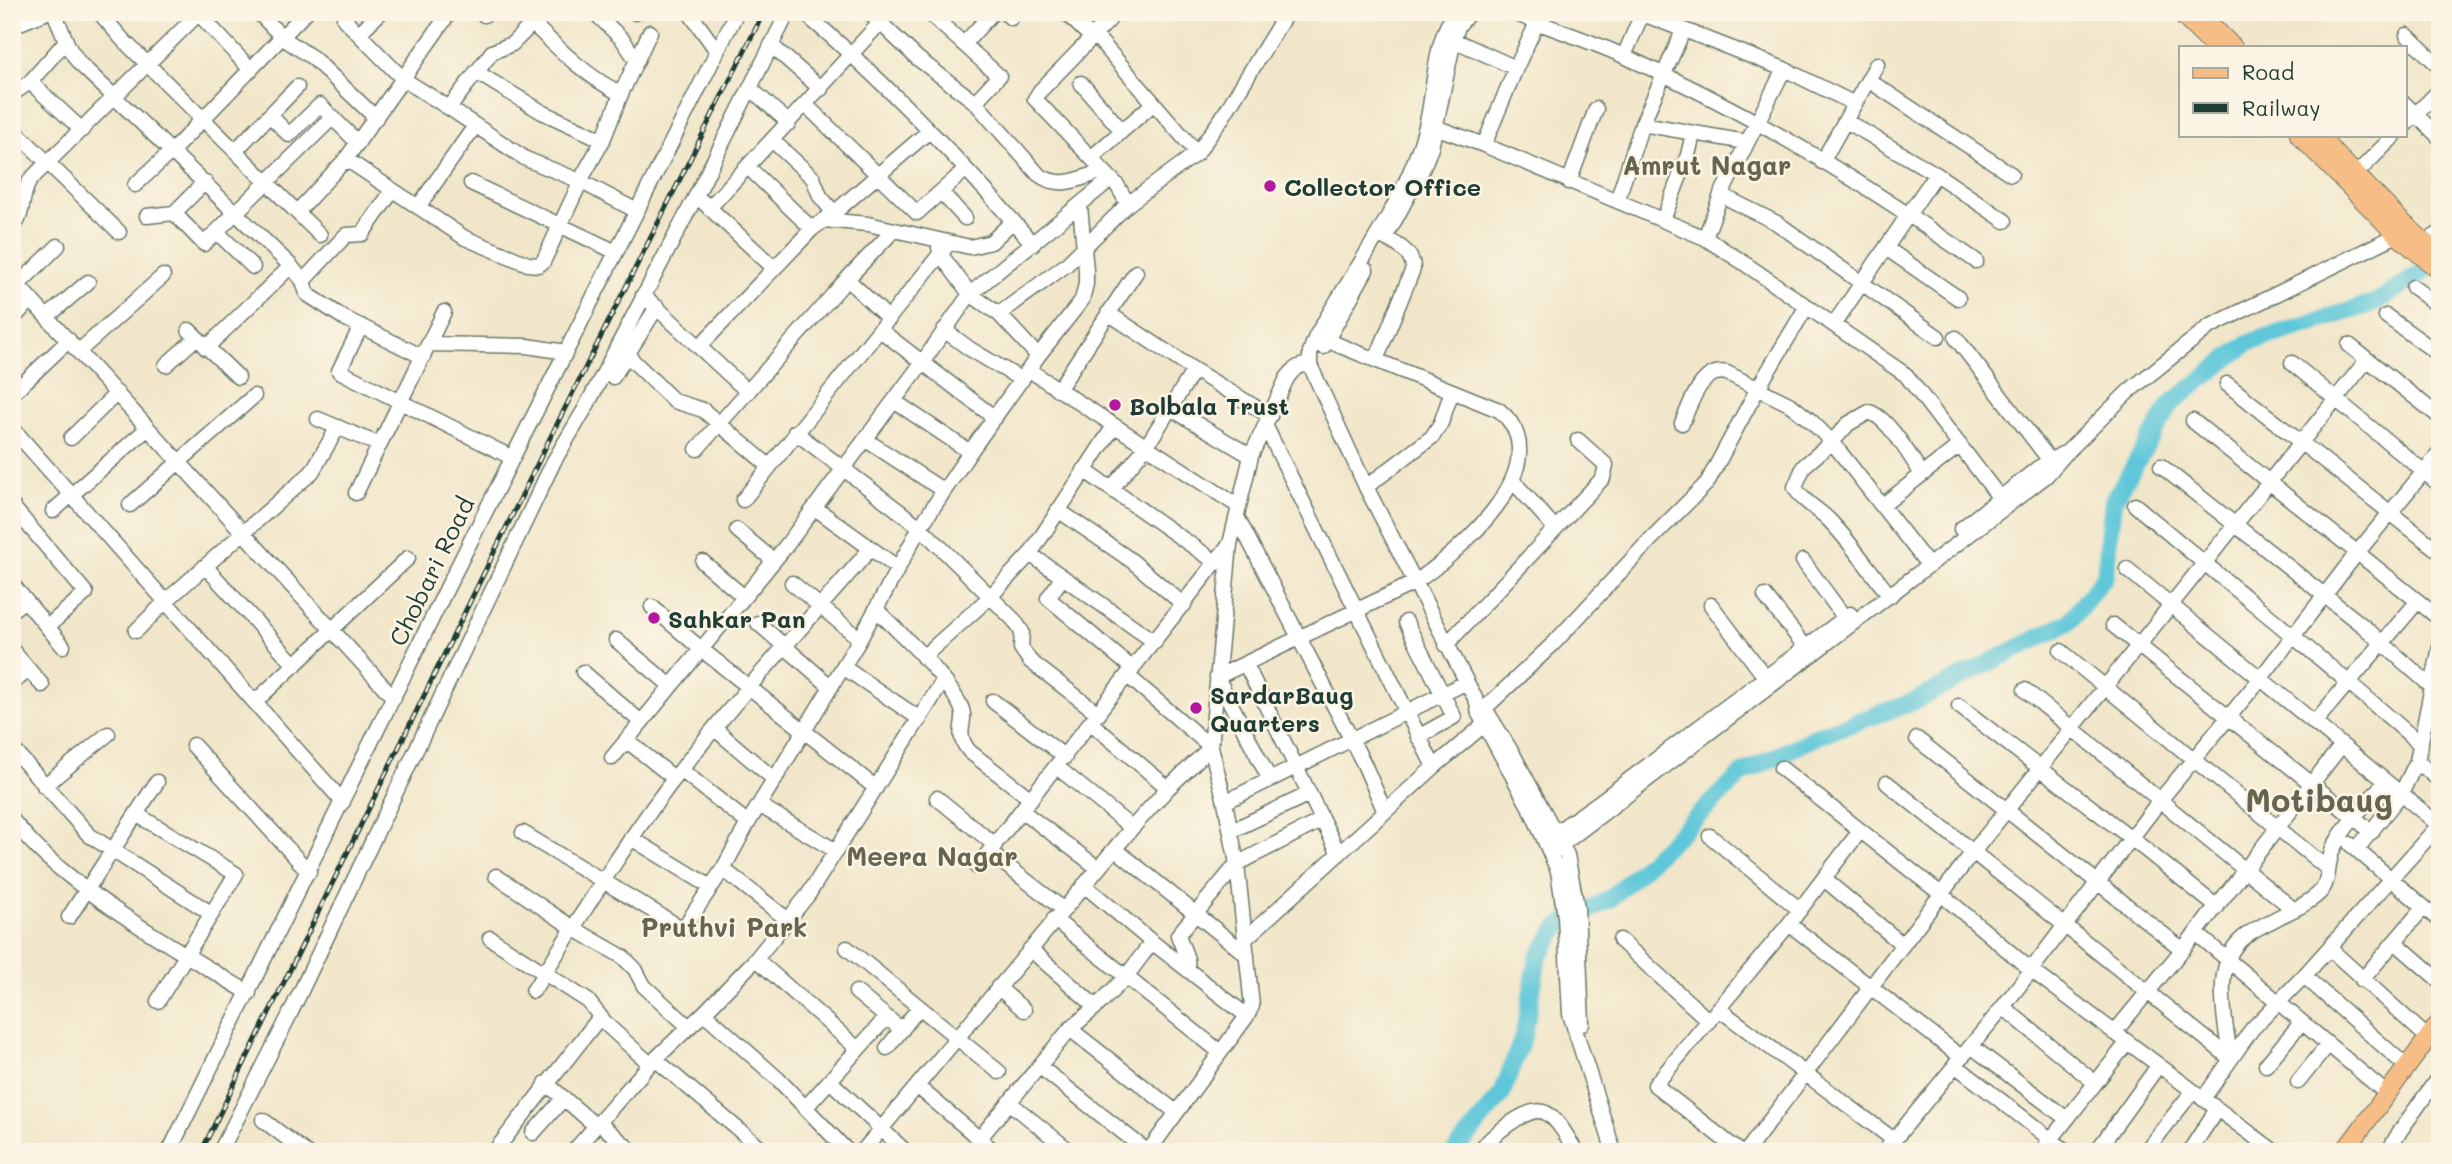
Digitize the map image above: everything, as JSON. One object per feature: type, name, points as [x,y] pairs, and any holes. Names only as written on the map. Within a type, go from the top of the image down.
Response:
[{"type":"main road","points":[[2179,12],[2213,46]]},
{"type":"main road","points":[[2198,12],[2232,46]]},
{"type":"main road","points":[[2301,136],[2397,235],[2427,247]]},
{"type":"main road","points":[[2318,136],[2427,247],[2440,271]]},
{"type":"main road","points":[[2352,1152],[2434,1035],[2440,1022]]},
{"type":"main road","points":[[2344,1152],[2406,1066],[2434,1035]]},
{"type":"street","points":[[12,26],[47,12]]},
{"type":"street","points":[[54,12],[79,63],[291,267],[305,287],[344,318],[426,350],[527,346],[566,352]]},
{"type":"street","points":[[99,12],[113,30],[320,235]]},
{"type":"street","points":[[258,12],[283,38],[313,58],[376,118]]},
{"type":"street","points":[[135,185],[172,151],[306,12]]},
{"type":"street","points":[[359,33],[380,12]]},
{"type":"street","points":[[297,212],[346,159],[450,12]]},
{"type":"street","points":[[449,108],[492,52],[512,44],[544,12]]},
{"type":"street","points":[[594,12],[623,40],[637,61]]},
{"type":"street","points":[[689,12],[717,51]]},
{"type":"street","name":"Chobari Road","points":[[169,1152],[737,12]]},
{"type":"street","points":[[220,1152],[307,979],[554,461],[586,407],[788,12]]},
{"type":"street","points":[[803,12],[852,54],[1033,244]]},
{"type":"street","points":[[869,12],[885,18],[916,58],[975,102],[1045,180],[1070,183],[1106,175]]},
{"type":"street","points":[[928,12],[999,76],[975,102]]},
{"type":"street","points":[[964,44],[993,12]]},
{"type":"street","points":[[1065,12],[1092,36],[1197,153]]},
{"type":"street","points":[[1111,12],[1109,20],[1035,99],[1091,158],[1128,204]]},
{"type":"street","points":[[999,314],[1066,265],[1128,204],[1197,153],[1222,118],[1287,12]]},
{"type":"street","points":[[1310,365],[1422,170],[1456,12]]},
{"type":"street","points":[[1449,38],[1470,12]]},
{"type":"street","points":[[1512,12],[1540,18],[1624,56],[1755,122],[1910,214],[1976,261]]},
{"type":"street","points":[[17,222],[19,191],[200,13],[251,70]]},
{"type":"street","points":[[1624,56],[1640,13],[1784,69],[1855,104]]},
{"type":"street","points":[[709,208],[885,18]]},
{"type":"street","points":[[1484,145],[1540,18]]},
{"type":"street","points":[[344,19],[403,79],[526,159],[580,181],[637,211]]},
{"type":"street","points":[[533,24],[580,69],[621,94]]},
{"type":"street","points":[[1617,201],[1642,124],[1683,31]]},
{"type":"street","points":[[346,159],[465,239],[535,265],[543,262],[580,181],[603,140],[650,32]]},
{"type":"street","points":[[2407,35],[2440,67]]},
{"type":"street","points":[[1449,38],[1516,68]]},
{"type":"street","points":[[12,94],[30,82],[66,41]]},
{"type":"street","points":[[771,45],[821,89]]},
{"type":"street","points":[[1822,162],[1877,64]]},
{"type":"street","points":[[1705,238],[1721,195],[1755,122],[1784,69]]},
{"type":"street","points":[[476,72],[542,112],[603,140]]},
{"type":"street","points":[[1868,80],[2011,173]]},
{"type":"street","points":[[30,82],[82,130]]},
{"type":"street","points":[[1081,83],[1122,131]]},
{"type":"street","points":[[236,150],[297,87]]},
{"type":"street","points":[[750,88],[789,123]]},
{"type":"street","points":[[2440,90],[2408,115],[2440,138]]},
{"type":"street","points":[[1091,158],[1154,103]]},
{"type":"street","points":[[270,115],[289,135],[320,105],[358,143]]},
{"type":"street","points":[[806,105],[917,213],[965,170]]},
{"type":"street","points":[[1569,182],[1596,109]]},
{"type":"street","points":[[174,213],[204,244],[333,117]]},
{"type":"street","points":[[1846,121],[1936,174],[2005,221]]},
{"type":"street","points":[[1642,124],[1746,142]]},
{"type":"street","points":[[418,207],[475,126]]},
{"type":"street","points":[[1431,126],[1484,145],[1705,238],[1906,375],[2003,502]]},
{"type":"street","points":[[1431,126],[1409,176],[1316,336],[1310,352],[1310,365],[1366,487],[1465,683],[1571,872],[1577,908],[1573,971]]},
{"type":"street","points":[[12,128],[119,232]]},
{"type":"street","points":[[699,347],[824,220],[928,132]]},
{"type":"street","points":[[1663,220],[1688,155],[1693,134]]},
{"type":"street","points":[[2355,175],[2394,136]]},
{"type":"street","points":[[773,141],[813,178],[820,196],[824,220]]},
{"type":"street","points":[[748,167],[824,220],[868,224],[942,246],[978,247],[991,242],[1013,221]]},
{"type":"street","points":[[1834,324],[1936,174]]},
{"type":"street","points":[[612,758],[815,508],[970,294],[1080,206],[1106,175]]},
{"type":"street","points":[[146,216],[174,213],[205,183]]},
{"type":"street","points":[[471,183],[616,252]]},
{"type":"street","points":[[305,287],[346,235],[362,234],[393,190]]},
{"type":"street","points":[[941,192],[965,218]]},
{"type":"street","points":[[696,195],[774,268]]},
{"type":"street","points":[[1721,195],[1777,223],[1938,337]]},
{"type":"street","points":[[523,833],[683,929],[723,869],[748,822],[860,639],[920,527],[1038,356],[1082,300],[1086,284],[1080,206]]},
{"type":"street","points":[[698,449],[847,279],[893,231]]},
{"type":"street","points":[[218,233],[253,267]]},
{"type":"street","points":[[1554,843],[1848,622],[2066,453],[2129,391],[2209,327],[2397,235]]},
{"type":"street","points":[[1376,360],[1413,269],[1410,255],[1385,238]]},
{"type":"street","points":[[58,246],[15,282],[394,698]]},
{"type":"street","points":[[942,246],[970,294],[999,314],[1038,356]]},
{"type":"street","points":[[743,500],[795,432],[885,325],[942,246]]},
{"type":"street","points":[[1886,248],[1958,298]]},
{"type":"street","points":[[166,365],[291,267]]},
{"type":"street","points":[[1058,390],[1136,272]]},
{"type":"street","points":[[12,394],[163,276]]},
{"type":"street","points":[[847,279],[885,325],[922,363],[995,418]]},
{"type":"street","points":[[48,316],[88,282]]},
{"type":"street","points":[[2413,286],[2440,307]]},
{"type":"street","points":[[643,295],[748,392]]},
{"type":"street","points":[[12,320],[32,299]]},
{"type":"street","points":[[1245,939],[1434,767],[1482,712],[1554,643],[1707,483],[1758,388],[1807,306]]},
{"type":"street","points":[[613,377],[657,307]]},
{"type":"street","points":[[356,493],[444,312]]},
{"type":"street","points":[[1108,313],[1268,420],[1356,609],[1434,767]]},
{"type":"street","points":[[2386,316],[2440,355]]},
{"type":"street","points":[[361,326],[339,371],[513,458]]},
{"type":"street","points":[[944,330],[970,349],[1058,390],[1146,447],[1237,512],[1351,738],[1385,812]]},
{"type":"street","points":[[1956,338],[2052,464]]},
{"type":"street","points":[[197,339],[238,377]]},
{"type":"street","points":[[1217,677],[1414,583],[1452,554],[1506,495],[1513,480],[1520,445],[1513,426],[1499,410],[1326,340]]},
{"type":"street","points":[[2350,345],[2440,417]]},
{"type":"street","points":[[627,355],[674,401],[703,410],[769,466]]},
{"type":"street","points":[[1746,1152],[1973,852],[2367,360]]},
{"type":"street","points":[[2292,363],[2440,485]]},
{"type":"street","points":[[1039,1066],[1148,1152],[1247,1016],[1252,998],[1237,864],[1211,747],[1217,677],[1230,544],[1251,456],[1287,378],[1301,365],[1310,365]]},
{"type":"street","points":[[1111,489],[1146,447],[1194,370]]},
{"type":"street","points":[[1682,424],[1703,382],[1716,372],[1727,373],[1802,412],[1832,442],[1926,562]]},
{"type":"street","points":[[2227,384],[2440,552]]},
{"type":"street","points":[[1366,487],[1432,437],[1441,423],[1452,391]]},
{"type":"street","points":[[71,438],[117,393]]},
{"type":"street","points":[[130,505],[254,396]]},
{"type":"street","points":[[894,401],[970,452]]},
{"type":"street","points":[[1170,408],[1251,456]]},
{"type":"street","points":[[1887,592],[1847,540],[1820,511],[1799,496],[1794,487],[1804,466],[1848,424],[1869,412],[1877,414],[1922,474]]},
{"type":"street","points":[[318,419],[380,445]]},
{"type":"street","points":[[2193,421],[2440,619]]},
{"type":"street","points":[[923,657],[990,597],[1030,554],[1114,426]]},
{"type":"street","points":[[136,631],[166,601],[312,472],[338,427]]},
{"type":"street","points":[[12,428],[343,802]]},
{"type":"street","points":[[53,511],[148,428]]},
{"type":"street","points":[[795,432],[920,527],[1020,627],[1023,638],[1021,648],[1030,662],[1095,718],[1168,788]]},
{"type":"street","points":[[866,440],[944,491]]},
{"type":"street","points":[[1446,645],[1603,478],[1606,465],[1578,440]]},
{"type":"street","points":[[1883,505],[1960,445]]},
{"type":"street","points":[[1884,1152],[2003,1007],[2161,799],[2440,452]]},
{"type":"street","points":[[2161,466],[2383,643],[2436,691]]},
{"type":"street","points":[[1084,470],[1216,563]]},
{"type":"street","points":[[1513,480],[1555,528]]},
{"type":"street","points":[[2135,505],[2350,682],[2421,745]]},
{"type":"street","points":[[12,506],[86,593],[47,626]]},
{"type":"street","points":[[815,508],[898,568]]},
{"type":"street","points":[[1058,510],[1132,561],[1184,605]]},
{"type":"street","points":[[737,530],[774,561]]},
{"type":"street","points":[[977,867],[1230,544]]},
{"type":"street","points":[[533,991],[631,838],[678,774],[750,686],[871,548]]},
{"type":"street","points":[[1030,554],[1155,642]]},
{"type":"street","points":[[255,702],[408,558]]},
{"type":"street","points":[[1803,561],[1848,622]]},
{"type":"street","points":[[703,562],[744,597]]},
{"type":"street","points":[[205,566],[295,665]]},
{"type":"street","points":[[2127,569],[2439,825],[2304,976],[2252,1029],[2198,1095],[2145,1152]]},
{"type":"street","points":[[1063,577],[1048,598],[1211,747]]},
{"type":"street","points":[[792,583],[860,639]]},
{"type":"street","points":[[12,584],[63,646]]},
{"type":"street","points":[[1765,596],[1809,651]]},
{"type":"street","points":[[12,610],[25,600]]},
{"type":"street","points":[[2314,723],[2418,601]]},
{"type":"street","points":[[1711,605],[1768,682]]},
{"type":"street","points":[[652,607],[876,788]]},
{"type":"street","points":[[876,610],[923,657],[961,707],[962,743],[1098,868]]},
{"type":"street","points":[[1406,622],[1454,717],[1418,737]]},
{"type":"street","points":[[758,623],[831,687]]},
{"type":"street","points":[[2113,625],[2372,832]]},
{"type":"street","points":[[616,640],[671,685]]},
{"type":"street","points":[[2356,849],[2401,794],[2417,761],[2427,714],[2436,691],[2440,648]]},
{"type":"street","points":[[12,650],[42,685]]},
{"type":"street","points":[[2061,651],[2328,869]]},
{"type":"street","points":[[1246,664],[1339,854]]},
{"type":"street","points":[[843,667],[920,719]]},
{"type":"street","points":[[12,683],[29,670]]},
{"type":"street","points":[[583,672],[641,722]]},
{"type":"street","points":[[1217,677],[1270,780]]},
{"type":"street","points":[[573,1152],[652,1061],[704,1013],[756,959],[808,895],[943,681]]},
{"type":"street","points":[[1225,802],[1465,683]]},
{"type":"street","points":[[2025,690],[2293,909]]},
{"type":"street","points":[[993,701],[1132,828]]},
{"type":"street","points":[[1958,706],[2217,906]]},
{"type":"street","points":[[2427,714],[2440,726]]},
{"type":"street","points":[[715,729],[775,779]]},
{"type":"street","points":[[44,786],[108,734]]},
{"type":"street","points":[[1917,739],[2183,950]]},
{"type":"street","points":[[626,740],[748,822]]},
{"type":"street","points":[[193,745],[309,872]]},
{"type":"street","points":[[2114,1033],[2183,950],[2341,746]]},
{"type":"street","points":[[862,1152],[1132,828],[1168,788],[1211,747]]},
{"type":"street","points":[[12,748],[89,835],[212,914]]},
{"type":"street","points":[[2417,761],[2440,781]]},
{"type":"street","points":[[1781,768],[1941,894],[2031,970],[2275,1152]]},
{"type":"street","points":[[69,917],[157,782]]},
{"type":"street","points":[[2230,1058],[2223,983],[2227,960],[2244,937],[2321,891],[2325,885],[2331,854],[2340,836],[2385,782]]},
{"type":"street","points":[[1887,783],[2230,1058]]},
{"type":"street","points":[[1231,831],[1309,794]]},
{"type":"street","points":[[937,798],[1125,978],[1220,1052]]},
{"type":"street","points":[[759,805],[836,851]]},
{"type":"street","points":[[136,814],[236,874],[158,1001]]},
{"type":"street","points":[[12,820],[48,859],[87,889],[248,993]]},
{"type":"street","points":[[1188,970],[1178,935],[1237,864],[1322,820]]},
{"type":"street","points":[[1740,1152],[1655,1085],[1789,924],[1860,831]]},
{"type":"street","points":[[1710,836],[1800,910]]},
{"type":"street","points":[[2340,836],[2440,920]]},
{"type":"street","points":[[631,838],[710,887]]},
{"type":"street","points":[[1554,843],[1574,994],[1622,1152]]},
{"type":"street","points":[[1115,849],[1247,955]]},
{"type":"street","points":[[723,869],[788,920]]},
{"type":"street","points":[[496,876],[573,928],[623,957],[644,986],[689,1027]]},
{"type":"street","points":[[1824,879],[1903,944]]},
{"type":"street","points":[[1084,885],[1247,1016]]},
{"type":"street","points":[[2362,980],[2424,907]]},
{"type":"street","points":[[1789,924],[1962,1056],[2067,1152]]},
{"type":"street","points":[[2196,933],[2386,1093]]},
{"type":"street","points":[[490,938],[589,1001],[600,1017],[756,1149]]},
{"type":"street","points":[[1620,940],[1709,1021]]},
{"type":"street","points":[[979,1139],[1070,1029],[1125,978],[1152,942]]},
{"type":"street","points":[[2395,942],[2440,981]]},
{"type":"street","points":[[847,948],[999,1072]]},
{"type":"street","points":[[2329,948],[2362,980],[2434,1035]]},
{"type":"street","points":[[1030,949],[1096,1007]]},
{"type":"street","points":[[756,959],[858,1049]]},
{"type":"street","points":[[2304,976],[2406,1066]]},
{"type":"street","points":[[998,987],[1024,1010]]},
{"type":"street","points":[[856,992],[902,1030]]},
{"type":"street","points":[[1574,994],[1570,1014],[1614,1152]]},
{"type":"street","points":[[2003,1007],[2094,1082]]},
{"type":"street","points":[[887,1048],[919,1008]]},
{"type":"street","points":[[1719,1009],[1894,1140]]},
{"type":"street","points":[[704,1013],[806,1107],[848,1152]]},
{"type":"street","points":[[494,1152],[600,1017]]},
{"type":"street","points":[[806,1107],[886,1018]]},
{"type":"street","points":[[2266,1065],[2301,1023]]},
{"type":"street","points":[[1070,1029],[1177,1112]]},
{"type":"street","points":[[2042,1152],[2127,1043]]},
{"type":"street","points":[[2298,1082],[2327,1046]]},
{"type":"street","points":[[1962,1056],[2067,1119]]},
{"type":"street","points":[[2096,1152],[2158,1066]]},
{"type":"street","points":[[2388,1152],[2400,1130],[2440,1075]]},
{"type":"street","points":[[830,1081],[906,1152]]},
{"type":"street","points":[[546,1083],[597,1124],[617,1147],[633,1152]]},
{"type":"street","points":[[918,1087],[995,1152]]},
{"type":"street","points":[[533,1133],[564,1098]]},
{"type":"street","points":[[1009,1102],[1071,1152]]},
{"type":"street","points":[[2189,1152],[2217,1109]]},
{"type":"street","points":[[1478,1152],[1497,1132],[1536,1110],[1551,1117],[1576,1152]]},
{"type":"street","points":[[263,1121],[305,1152]]},
{"type":"waterway","points":[[1455,1152],[1502,1094],[1524,1034],[1538,957],[1559,926],[1610,899],[1743,773],[1819,735],[1913,702],[2069,622],[2105,576],[2113,501],[2172,403],[2248,343],[2375,303],[2440,261]]},
{"type":"railway","points":[[201,1152],[549,440],[764,12]]},
{"type":"place","name":"Collector Office","points":[[1270,186]]},
{"type":"place","name":"Bolbala Trust","points":[[1115,405]]},
{"type":"place","name":"Sahkar Pan","points":[[654,618]]},
{"type":"place","name":"SardarBaug Quarters","points":[[1196,708]]},
{"type":"district","name":"Amrut Nagar","points":[[1707,165]]},
{"type":"district","name":"Motibaug","points":[[2319,799]]},
{"type":"district","name":"Meera Nagar","points":[[932,856]]},
{"type":"district","name":"Pruthvi Park","points":[[724,927]]}]
